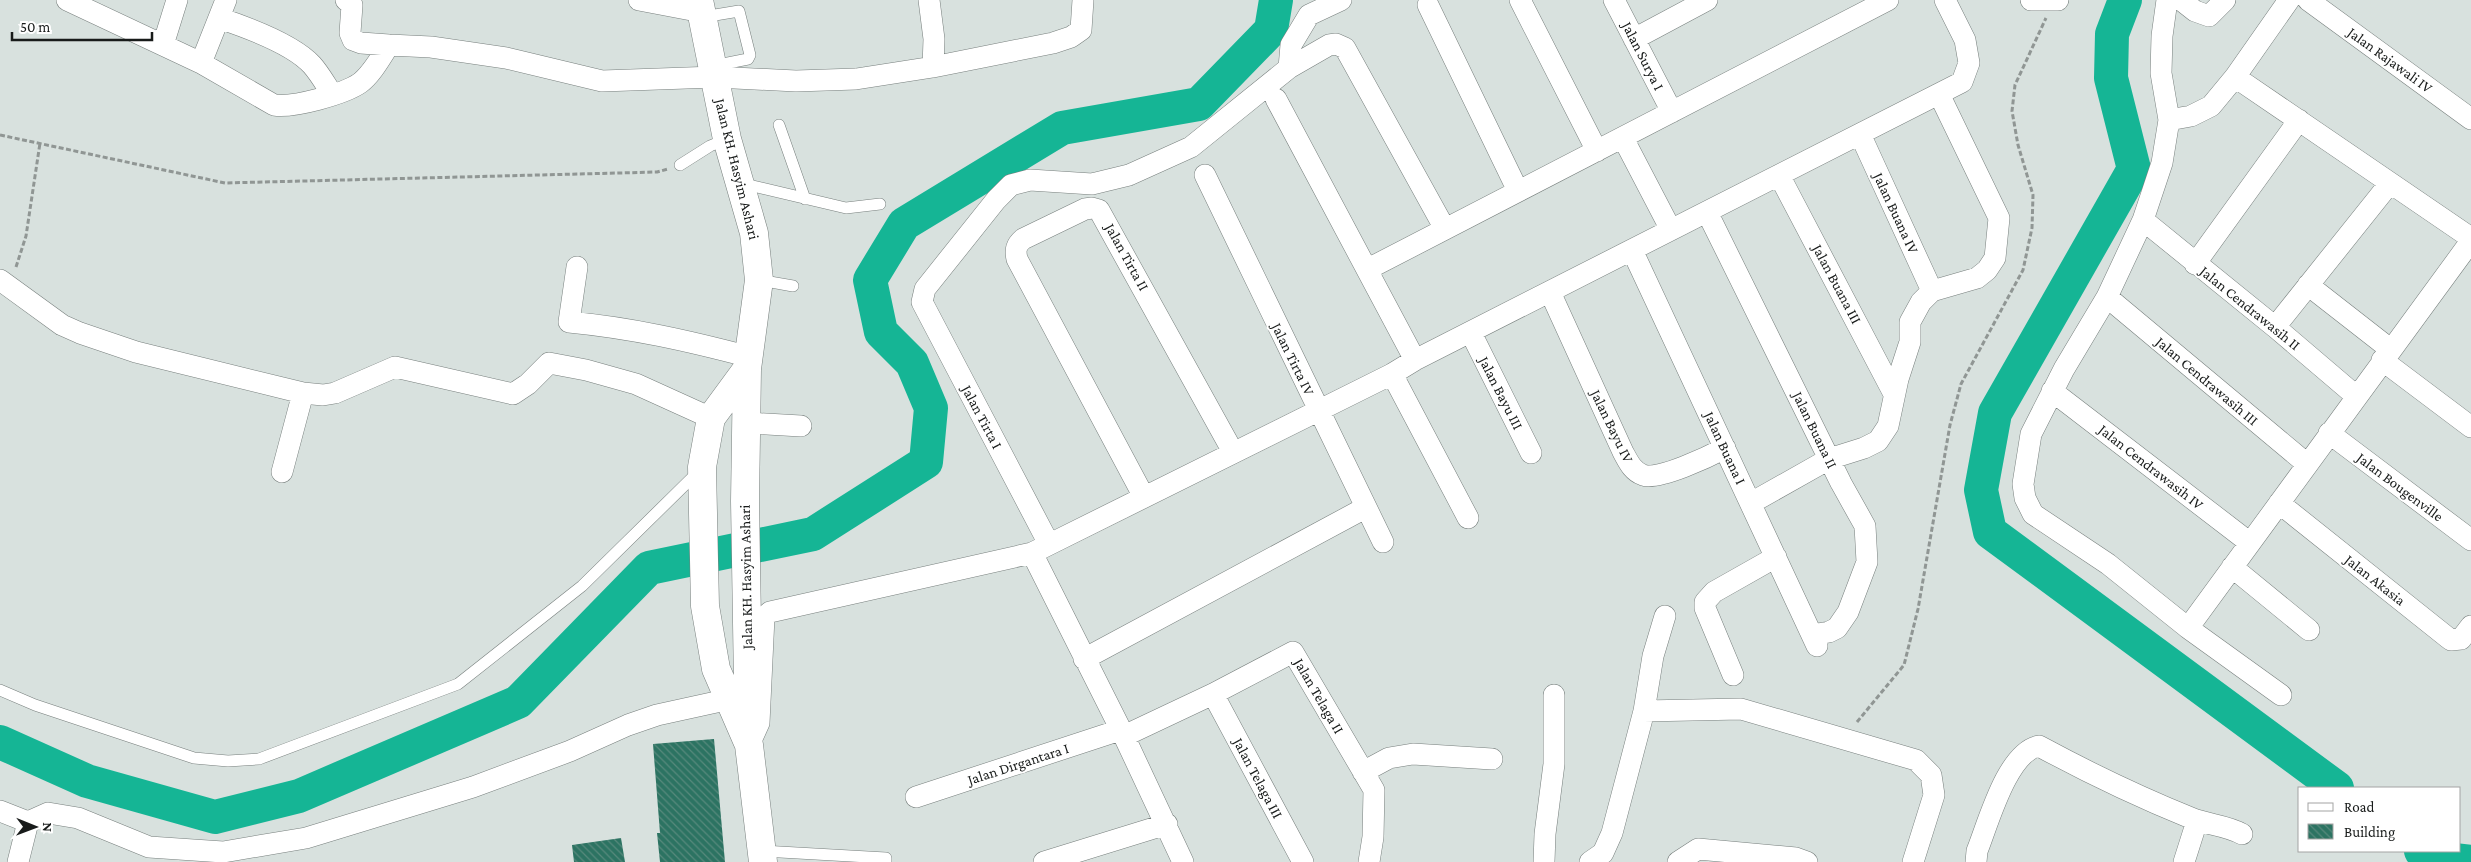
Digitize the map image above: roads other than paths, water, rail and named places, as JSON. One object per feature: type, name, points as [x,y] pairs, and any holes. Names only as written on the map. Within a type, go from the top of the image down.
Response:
[{"type":"main road","name":"Jalan KH. Hasyim Ashari","points":[[701,10],[727,139],[754,233],[759,280],[748,363],[745,501],[748,683],[740,722]]},
{"type":"main road","name":"Jalan KH. Hasyim Ashari","points":[[748,363],[711,418],[702,467],[705,606],[716,669],[740,722],[763,857]]},
{"type":"street","points":[[67,0],[201,63],[274,105],[299,104],[360,83],[389,46]]},
{"type":"street","points":[[163,45],[177,0]]},
{"type":"street","points":[[346,0],[352,5],[350,33],[353,40],[361,43],[430,47],[506,58],[602,81],[714,72],[796,81],[856,79],[932,67],[1053,43],[1071,37],[1081,30],[1083,0]]},
{"type":"street","points":[[639,0],[701,10]]},
{"type":"street","points":[[929,0],[934,39],[932,67]]},
{"type":"street","points":[[1288,68],[1290,45],[1309,15],[1341,0]]},
{"type":"street","points":[[1520,0],[1597,151]]},
{"type":"street","name":"Jalan Surya I","points":[[1614,0],[1672,112]]},
{"type":"street","points":[[1634,39],[1707,0]]},
{"type":"street","points":[[1368,269],[1888,0]]},
{"type":"street","points":[[0,811],[28,822],[48,813],[78,818],[149,847],[223,852],[306,838],[508,774],[658,714],[759,723],[764,617],[770,612],[1040,548],[1392,374],[1415,360],[1939,94],[1962,82],[1969,63],[1965,40],[1945,0]]},
{"type":"street","points":[[2031,0],[2047,0]]},
{"type":"street","points":[[2167,0],[2162,36],[2162,73],[2169,120],[2162,164],[2143,220],[2107,297],[2052,391],[2031,434],[2024,475],[2025,498],[2033,514],[2108,564],[2188,628],[2280,695]]},
{"type":"street","points":[[2181,0],[2195,11],[2209,16],[2225,0]]},
{"type":"street","points":[[2169,120],[2191,116],[2211,106],[2235,77],[2289,0]]},
{"type":"street","name":"Jalan Rajawali IV","points":[[2308,0],[2471,119]]},
{"type":"street","points":[[1428,5],[1518,191]]},
{"type":"street","points":[[201,63],[223,9],[246,27],[290,49],[311,64],[332,94]]},
{"type":"street","points":[[1288,68],[1329,45],[1336,44],[1345,48],[1445,229]]},
{"type":"street","name":"Jalan Tirta I","points":[[1183,862],[1167,824],[1084,659],[1040,548],[922,302],[925,289],[996,200],[1011,185],[1030,180],[1092,184],[1129,175],[1192,147],[1288,68]]},
{"type":"street","points":[[2188,628],[2471,239],[2235,77]]},
{"type":"street","points":[[1751,503],[1828,459],[1864,448],[1878,441],[1888,426],[1894,394],[1910,342],[1910,322],[1921,302],[1932,291],[1977,278],[1987,270],[1995,258],[1999,218],[1939,94]]},
{"type":"street","points":[[1276,100],[1415,360]]},
{"type":"street","points":[[2195,264],[2299,120]]},
{"type":"street","name":"Jalan Buana IV","points":[[1860,134],[1932,291]]},
{"type":"street","points":[[1623,138],[1671,230]]},
{"type":"street","name":"Jalan Tirta IV","points":[[1205,175],[1382,542]]},
{"type":"street","name":"Jalan Buana III","points":[[1779,175],[1894,394]]},
{"type":"street","points":[[2275,327],[2390,183]]},
{"type":"street","name":"Jalan Tirta II","points":[[1144,497],[1017,258],[1015,251],[1023,239],[1085,209],[1099,210],[1233,452]]},
{"type":"street","name":"Jalan Buana II","points":[[1707,212],[1828,459],[1865,526],[1867,562],[1848,612],[1837,628],[1815,640]]},
{"type":"street","name":"Jalan Cendrawasih II","points":[[2143,220],[2275,327],[2356,396]]},
{"type":"street","name":"Jalan Buana I","points":[[1632,250],[1815,640]]},
{"type":"street","points":[[577,267],[569,322],[621,327],[685,340],[748,363]]},
{"type":"street","points":[[5,283],[62,326],[80,333],[136,352],[303,393],[322,395],[335,393],[395,367],[513,394],[528,384],[549,363],[586,370],[636,384],[711,418]]},
{"type":"street","points":[[2308,285],[2386,355],[2471,427]]},
{"type":"street","name":"Jalan Bayu IV","points":[[1550,292],[1623,452],[1633,469],[1647,477],[1655,476],[1704,459],[1725,448]]},
{"type":"street","name":"Jalan Cendrawasih III","points":[[2107,297],[2307,464]]},
{"type":"street","name":"Jalan Bayu III","points":[[1471,333],[1531,453]]},
{"type":"street","points":[[1392,374],[1468,518]]},
{"type":"street","name":"Jalan Cendrawasih IV","points":[[2052,391],[2250,543]]},
{"type":"street","points":[[282,472],[303,393]]},
{"type":"street","points":[[748,423],[801,426]]},
{"type":"street","name":"Jalan Bougenville","points":[[2329,434],[2471,540]]},
{"type":"street","name":"Jalan Akasia","points":[[2279,504],[2451,640],[2461,639],[2471,626]]},
{"type":"street","points":[[1084,659],[1365,508]]},
{"type":"street","points":[[1733,675],[1705,608],[1705,602],[1714,592],[1776,557]]},
{"type":"street","points":[[2232,567],[2309,630]]},
{"type":"street","points":[[1590,862],[1603,853],[1612,833],[1644,711],[1653,656],[1665,616]]},
{"type":"street","name":"Jalan Telaga II","points":[[1122,733],[1213,694],[1293,652],[1374,790],[1373,837],[1369,862]]},
{"type":"street","name":"Jalan Telaga III","points":[[1213,694],[1303,862]]},
{"type":"street","points":[[1544,862],[1544,834],[1554,764],[1554,695]]},
{"type":"street","points":[[1644,711],[1741,709],[1916,760],[1931,775],[1934,795],[1913,862]]},
{"type":"street","name":"Jalan Dirgantara I","points":[[916,797],[1122,733]]},
{"type":"street","points":[[1976,862],[1977,851],[2005,779],[2024,753],[2031,748],[2039,746],[2100,779],[2197,821],[2230,828],[2242,834]]},
{"type":"street","points":[[1363,772],[1389,758],[1413,754],[1492,759]]},
{"type":"street","points":[[2184,862],[2197,821]]},
{"type":"street","points":[[18,862],[28,822]]},
{"type":"street","points":[[1044,862],[1167,824]]},
{"type":"street","points":[[1678,862],[1698,849],[1799,861]]},
{"type":"lane","points":[[701,10],[739,12],[750,54],[748,59],[714,72]]},
{"type":"lane","points":[[779,125],[805,199]]},
{"type":"lane","points":[[680,165],[710,146],[727,139]]},
{"type":"lane","points":[[740,183],[846,208],[880,204]]},
{"type":"lane","points":[[759,280],[793,286]]},
{"type":"lane","points":[[0,690],[35,705],[194,758],[228,761],[259,759],[458,684],[582,586],[702,467]]},
{"type":"lane","points":[[763,857],[886,858],[886,862]]},
{"type":"waterway","points":[[0,742],[87,781],[215,817],[299,796],[518,702],[649,568],[813,534],[926,462],[931,408],[912,363],[881,332],[870,280],[904,224],[1062,128],[1199,104],[1271,30],[1276,0]]},
{"type":"waterway","points":[[2125,0],[2112,34],[2111,78],[2134,169],[1995,413],[1981,490],[1990,532],[2336,787]]},
{"type":"waterway","points":[[2422,852],[2430,857],[2471,862]]}]
